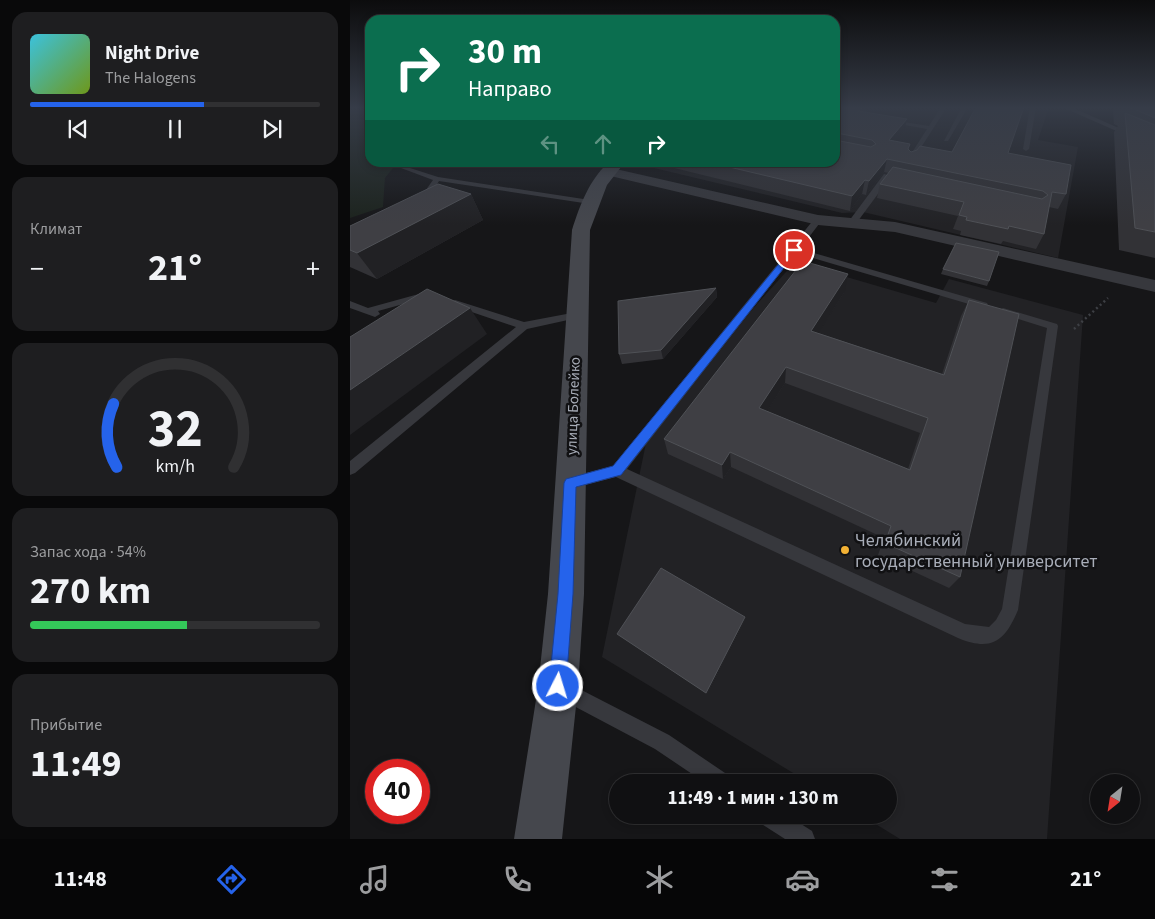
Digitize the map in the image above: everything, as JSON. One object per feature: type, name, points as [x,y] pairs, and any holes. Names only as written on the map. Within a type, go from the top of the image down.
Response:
[{"type":"street","name":"улица Болейко","points":[[538,839],[558,686],[566,594],[581,230],[590,202],[612,167]]},
{"type":"street","points":[[612,167],[818,220],[895,227],[1153,285]]},
{"type":"lane","points":[[908,162],[918,146]]},
{"type":"lane","points":[[406,167],[404,168],[437,179],[590,202]]},
{"type":"lane","points":[[852,223],[887,176],[896,178]]},
{"type":"lane","points":[[417,208],[437,179]]},
{"type":"lane","points":[[570,483],[617,471],[818,220]]},
{"type":"lane","points":[[617,471],[964,632],[978,636],[992,636],[1002,628],[1010,610],[1053,326],[794,250]]},
{"type":"lane","points":[[368,311],[429,294],[524,326]]},
{"type":"lane","points":[[350,304],[385,318]]},
{"type":"lane","points":[[350,469],[524,326],[577,315]]},
{"type":"lane","points":[[558,686],[662,742],[709,774]]},
{"type":"lane","points":[[782,824],[804,839]]},
{"type":"path","points":[[1048,353],[1118,288],[1153,285]]},
{"type":"shaded area","points":[[350,146],[365,146],[365,167],[394,167],[385,178],[383,207],[350,218]]},
{"type":"shaded area","points":[[840,146],[1078,147],[1058,258],[863,212],[842,213],[654,168],[840,167]]},
{"type":"shaded area","name":"Челябинский государственный университет","points":[[795,262],[936,303],[949,279],[1083,315],[1047,839],[900,839],[876,824],[897,824],[897,774],[795,774],[602,657],[646,443],[749,313]]},
{"type":"building","points":[[840,146],[909,146],[908,149],[911,152],[921,146],[952,152],[955,146],[1010,146],[1008,153],[1071,165],[1066,194],[1052,192],[1044,234],[1009,226],[1008,229],[966,220],[967,217],[959,215],[964,202],[880,184],[893,167],[1042,199],[1048,195],[1043,191],[887,159],[869,181],[865,180],[852,196],[729,167],[840,167]]},
{"type":"building","points":[[1128,146],[1155,146],[1155,232],[1135,228]]},
{"type":"building","points":[[438,184],[471,194],[357,253],[350,250],[350,226]]},
{"type":"building","points":[[956,243],[999,252],[989,281],[943,269]]},
{"type":"building","points":[[803,261],[848,274],[811,331],[944,375],[969,300],[1019,314],[960,577],[885,543],[891,526],[730,452],[722,465],[664,439]],"holes":[[[786,367],[928,418],[910,470],[759,408]]]},
{"type":"building","points":[[716,288],[661,350],[619,354],[618,301]]},
{"type":"building","points":[[427,289],[470,308],[350,390],[350,337]]},
{"type":"building","points":[[661,568],[745,617],[706,693],[617,634]]},
{"type":"place","name":"Челябинский государственный университет","points":[[845,550]]},
{"type":"route","points":[[558,686],[566,594],[570,483],[617,471],[794,250]]}]
